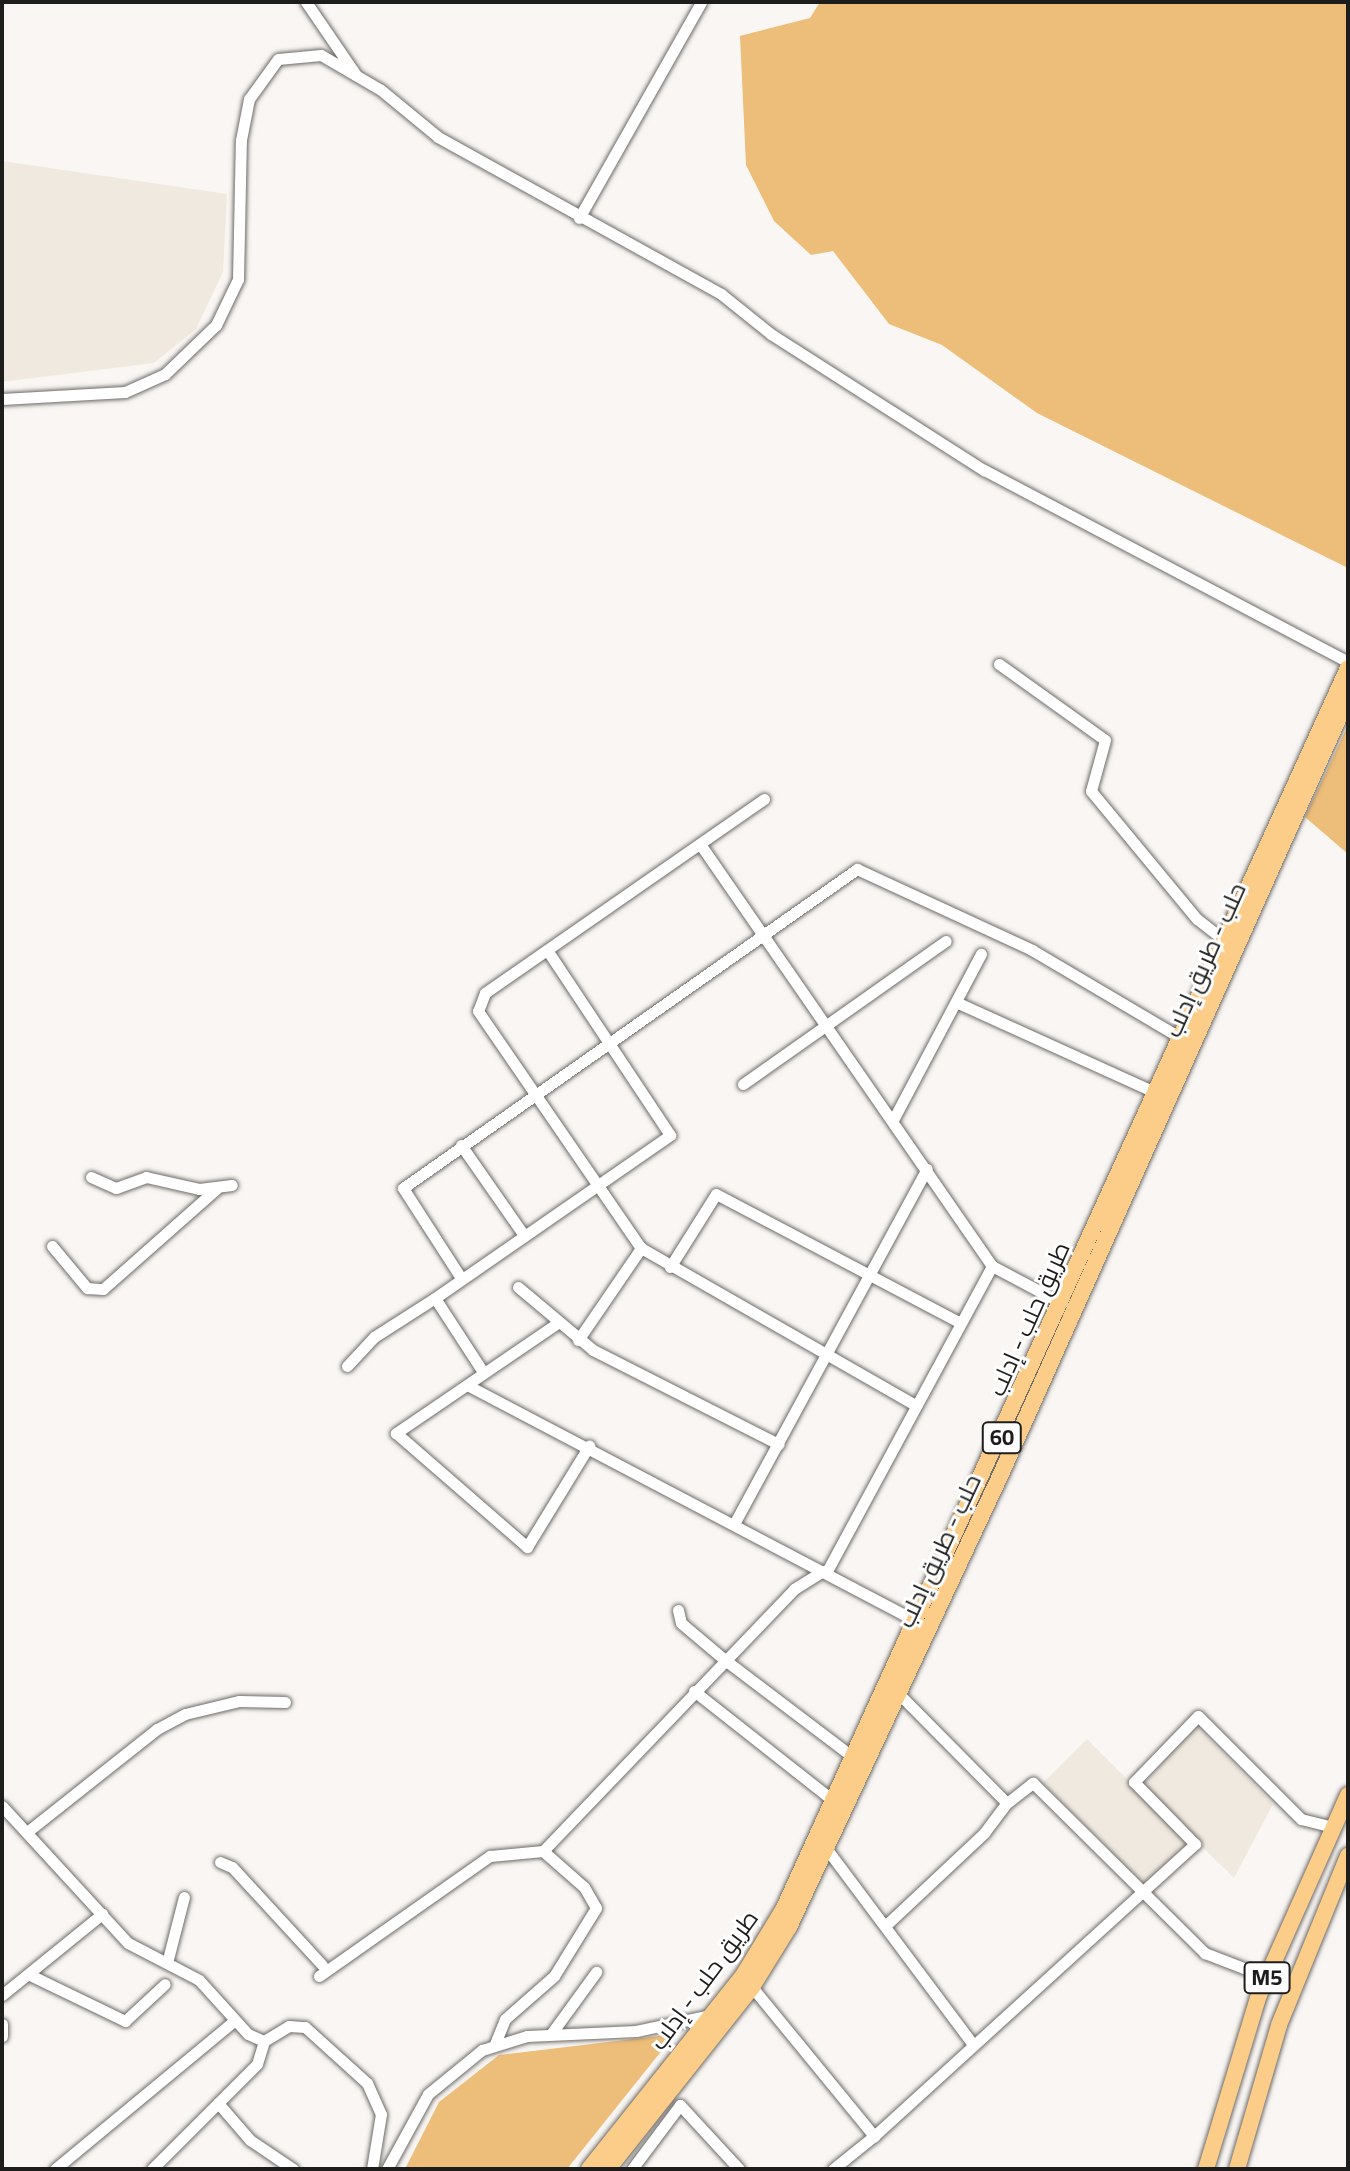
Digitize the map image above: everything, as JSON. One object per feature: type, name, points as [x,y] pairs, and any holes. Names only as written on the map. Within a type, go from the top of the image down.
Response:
[{"type":"highway","name":"طريق حلب - إدلب","points":[[589,2169],[765,1944],[1068,1306],[1230,945],[1348,668]]},
{"type":"highway","name":"حلب - طريق إدلب","points":[[1230,945],[1348,697]]},
{"type":"highway","name":"حلب - طريق إدلب","points":[[608,2169],[752,1987],[826,1848],[899,1694],[1068,1306]]},
{"type":"highway","name":"M5","points":[[1206,2169],[1267,1977],[1348,1795]]},
{"type":"highway","name":"M5","points":[[1243,2167],[1279,2025],[1348,1856]]},
{"type":"street","points":[[306,2],[356,75]]},
{"type":"street","points":[[579,218],[701,2]]},
{"type":"street","points":[[2,399],[125,392],[165,374],[216,325],[238,279],[241,140],[249,99],[278,59],[321,55],[356,75],[438,137],[579,218],[721,294],[771,334],[984,470],[1348,662]]},
{"type":"street","points":[[999,664],[1105,740],[1091,791],[1230,945]]},
{"type":"street","points":[[764,799],[547,950],[478,1002],[533,1096],[600,1185],[641,1248],[915,1405]]},
{"type":"street","points":[[700,844],[765,931],[992,1266],[1068,1306]]},
{"type":"street","points":[[461,1278],[403,1188],[846,874],[870,871],[1032,950],[1174,1034]]},
{"type":"street","points":[[743,1084],[946,941]]},
{"type":"street","points":[[347,1366],[374,1337],[670,1135],[547,950]]},
{"type":"street","points":[[893,1120],[981,954]]},
{"type":"street","points":[[956,1002],[1150,1090]]},
{"type":"street","points":[[461,1145],[523,1234]]},
{"type":"street","points":[[734,1524],[927,1169]]},
{"type":"street","points":[[91,1177],[116,1188],[146,1177],[217,1188],[232,1185]]},
{"type":"street","points":[[52,1246],[87,1288],[103,1289],[217,1188]]},
{"type":"street","points":[[670,1267],[716,1194],[959,1322]]},
{"type":"street","points":[[578,1340],[641,1248]]},
{"type":"street","points":[[220,1862],[232,1867],[321,1970],[490,1856],[543,1851],[794,1589],[825,1572],[992,1266]]},
{"type":"street","points":[[518,1287],[556,1324],[578,1340],[778,1444]]},
{"type":"street","points":[[435,1298],[483,1372]]},
{"type":"street","points":[[556,1324],[396,1433],[527,1547],[589,1446]]},
{"type":"street","points":[[467,1385],[589,1446],[918,1622]]},
{"type":"street","points":[[678,1610],[681,1623],[854,1758]]},
{"type":"street","points":[[694,1691],[834,1801]]},
{"type":"street","points":[[899,1694],[1007,1803]]},
{"type":"street","points":[[27,1832],[157,1729],[185,1714],[239,1701],[285,1702]]},
{"type":"street","points":[[833,2169],[874,2136],[971,2042],[1144,1895],[1195,1844],[1134,1782],[1198,1716],[1301,1819],[1332,1827]]},
{"type":"street","points":[[885,1926],[984,1833],[1007,1803],[1033,1783],[1205,1953],[1267,1977]]},
{"type":"street","points":[[2,1806],[128,1943],[199,1980],[234,2021],[264,2041]]},
{"type":"street","points":[[826,1848],[971,2042]]},
{"type":"street","points":[[495,2044],[505,2019],[554,1976],[596,1908],[584,1887],[543,1851]]},
{"type":"street","points":[[167,1963],[184,1897]]},
{"type":"street","points":[[2,1995],[102,1914]]},
{"type":"street","points":[[551,2034],[596,1972]]},
{"type":"street","points":[[30,1975],[125,2021],[165,1984]]},
{"type":"street","points":[[752,1987],[874,2136]]},
{"type":"street","points":[[387,2169],[438,2083],[495,2044],[551,2034],[636,2031],[711,2015]]},
{"type":"street","points":[[55,2169],[234,2021]]},
{"type":"street","points":[[2,2024],[2,2036]]},
{"type":"street","points":[[152,2169],[257,2064],[264,2041],[289,2026],[305,2027],[367,2083],[381,2114],[372,2169]]},
{"type":"street","points":[[218,2103],[284,2167]]},
{"type":"street","points":[[632,2169],[680,2105],[739,2169]]},
{"type":"shaded area","points":[[820,2],[1348,2],[1348,568],[1037,413],[942,345],[889,324],[833,251],[811,255],[774,221],[746,165],[740,36],[810,18]]},
{"type":"shaded area","points":[[2,161],[227,194],[223,272],[196,329],[154,363],[2,382]]},
{"type":"shaded area","points":[[1348,725],[1348,854],[1305,817]]},
{"type":"shaded area","points":[[1196,1725],[1273,1804],[1234,1878],[1141,1787]]},
{"type":"shaded area","points":[[1087,1739],[1190,1842],[1146,1885],[1043,1783]]},
{"type":"shaded area","points":[[675,2034],[567,2169],[405,2169],[439,2102],[499,2055]]}]
